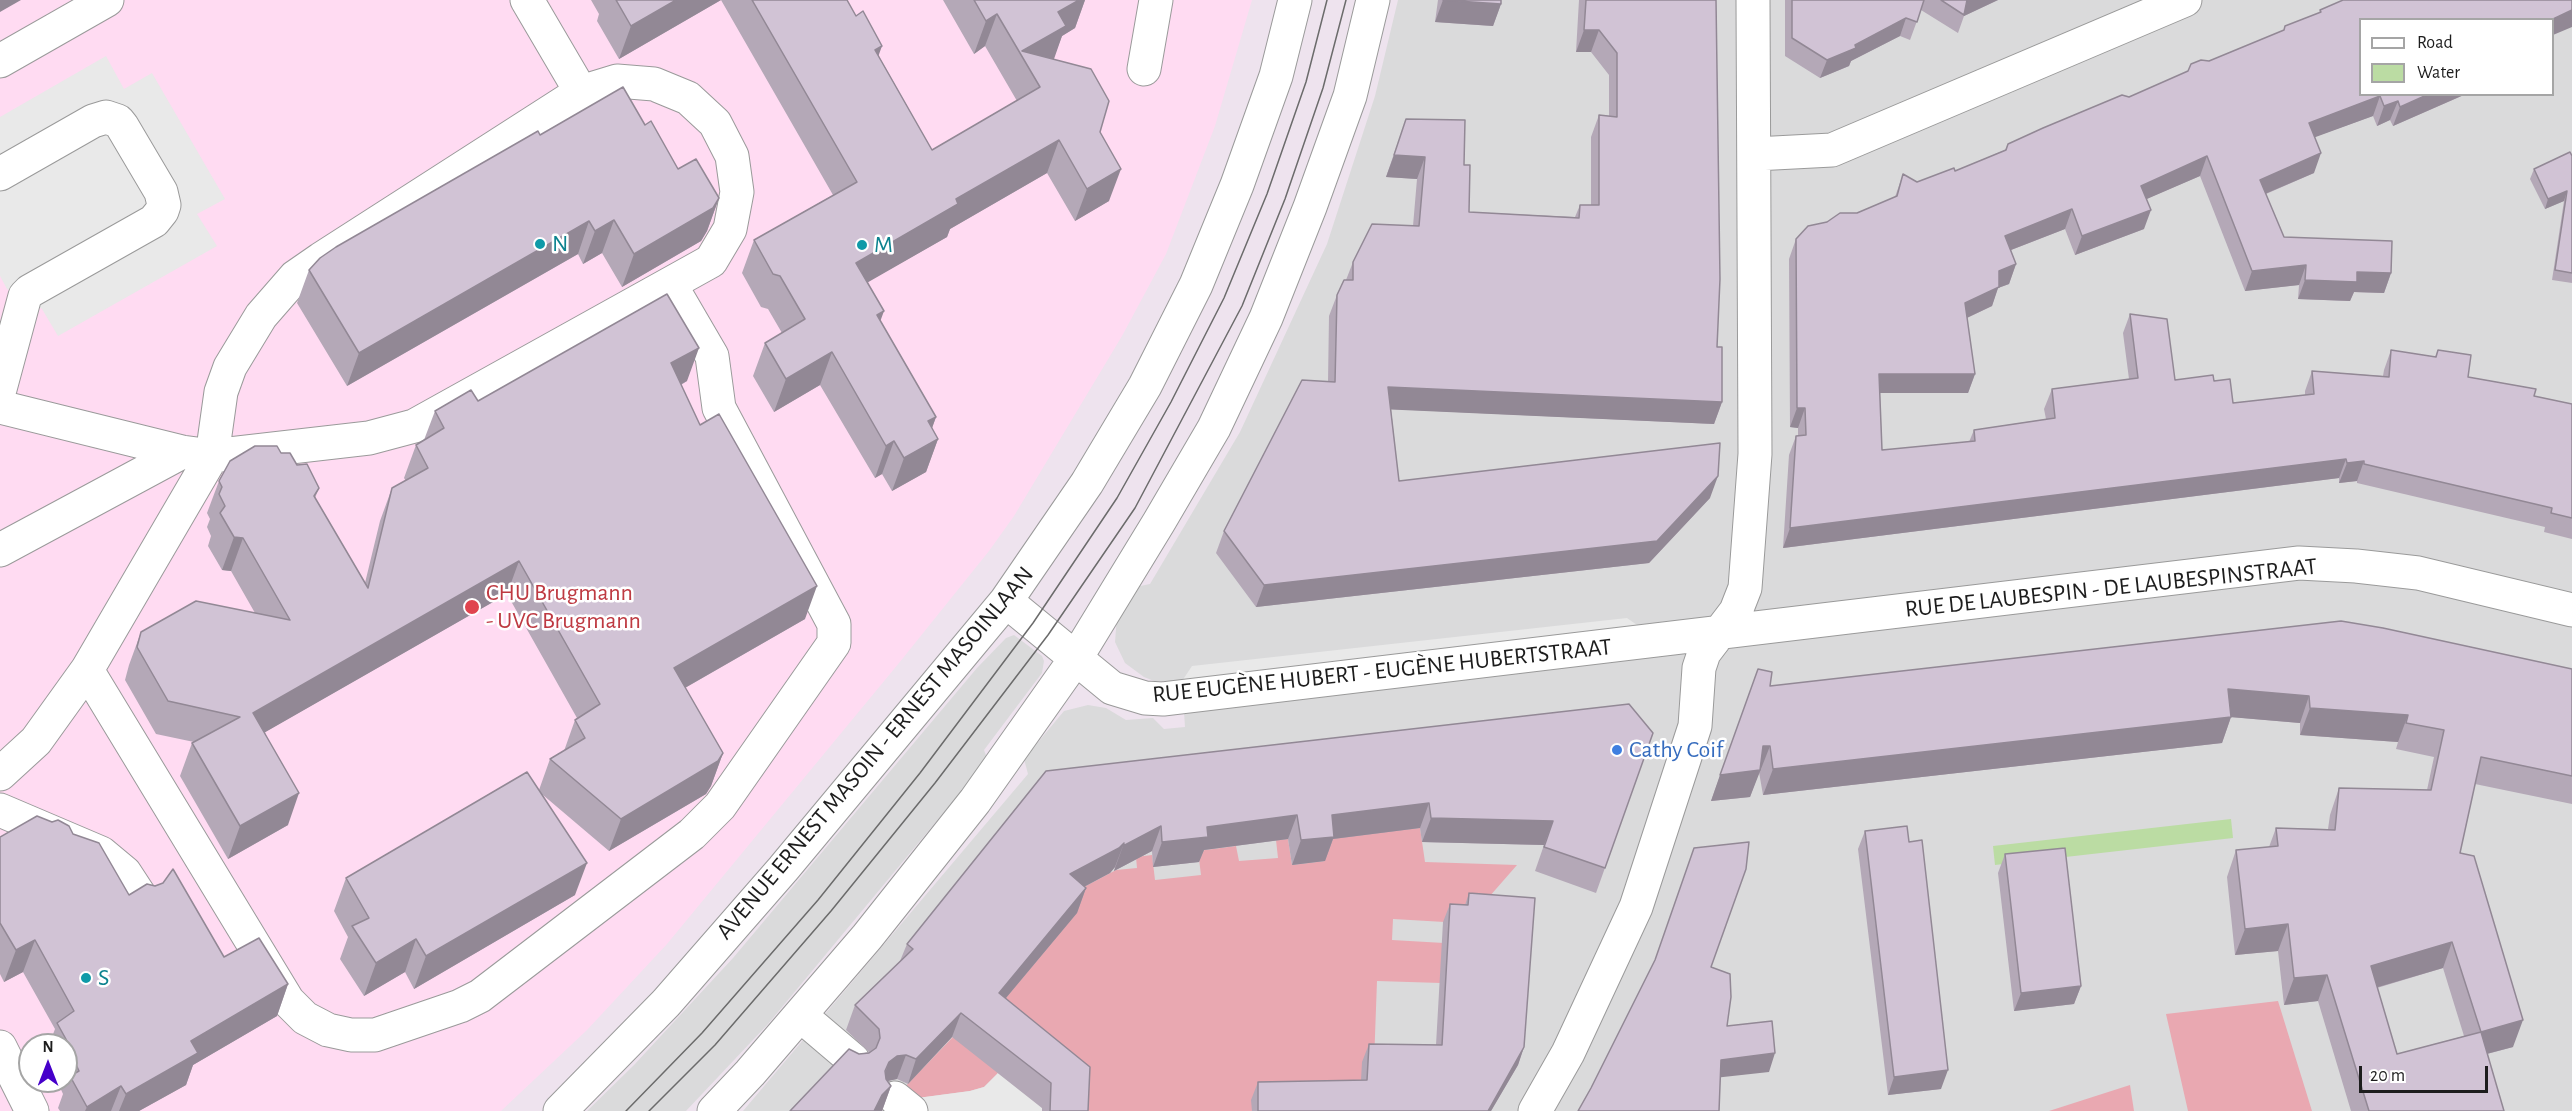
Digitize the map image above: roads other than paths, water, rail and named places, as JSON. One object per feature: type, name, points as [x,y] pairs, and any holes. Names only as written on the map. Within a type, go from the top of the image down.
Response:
[{"type":"street","points":[[0,61],[107,0]]},
{"type":"street","points":[[527,0],[581,92]]},
{"type":"street","points":[[1144,69],[1156,0]]},
{"type":"street","name":"AVENUE ERNEST MASOIN - ERNEST MASOINLAAN","points":[[560,1111],[690,976],[783,869],[1006,601],[1087,483],[1145,386],[1196,285],[1237,185],[1276,76],[1295,0]]},
{"type":"street","points":[[714,1111],[867,937],[975,801],[1076,658],[1214,428],[1266,318],[1310,207],[1350,96],[1373,0]]},
{"type":"street","points":[[1535,1111],[1568,1053],[1636,907],[1695,726],[1699,668],[1704,653],[1736,610],[1745,588],[1754,472],[1753,0]]},
{"type":"street","points":[[1755,154],[1832,150],[2185,0]]},
{"type":"street","points":[[0,407],[197,454],[369,438],[414,426],[711,261],[730,229],[737,192],[732,156],[715,123],[688,98],[654,84],[617,81],[581,92],[295,277],[261,316],[230,367],[197,454],[87,670],[36,741],[0,774]]},
{"type":"street","points":[[0,174],[93,121],[105,117],[122,126],[161,192],[164,205],[154,221],[30,291],[25,296],[0,390]]},
{"type":"street","points":[[87,670],[288,1001],[305,1018],[328,1030],[351,1035],[375,1035],[460,1006],[480,996],[692,834],[720,806],[834,643],[834,624],[719,408],[712,356],[670,284]]},
{"type":"street","points":[[0,550],[197,454]]},
{"type":"street","name":"RUE DE LAUBESPIN - DE LAUBESPINSTRAAT","points":[[1718,633],[2299,563],[2418,573],[2572,610]]},
{"type":"street","name":"RUE EUGÈNE HUBERT - EUGÈNE HUBERTSTRAAT","points":[[1006,601],[1112,688],[1145,698],[1163,699],[1718,633]]},
{"type":"street","points":[[0,810],[101,853],[125,873],[142,899]]},
{"type":"street","points":[[800,1015],[853,1060]]},
{"type":"street","points":[[0,1047],[33,1111]]},
{"type":"water","points":[[2231,819],[2233,838],[1995,865],[1993,846]]},
{"type":"tram line","points":[[626,1111],[702,1033],[818,900],[920,773],[1033,623],[1117,498],[1171,402],[1224,298],[1267,194],[1306,82],[1327,0]]},
{"type":"tram line","points":[[649,1111],[715,1045],[831,911],[935,783],[1048,635],[1135,508],[1242,306],[1285,199],[1323,88],[1346,0]]},
{"type":"place","name":"N","points":[[540,244]]},
{"type":"place","name":"M","points":[[862,245]]},
{"type":"place","name":"CHU Brugmann - UVC Brugmann","points":[[472,607]]},
{"type":"place","name":"Cathy Coif","points":[[1617,750]]},
{"type":"place","name":"S","points":[[86,978]]}]
